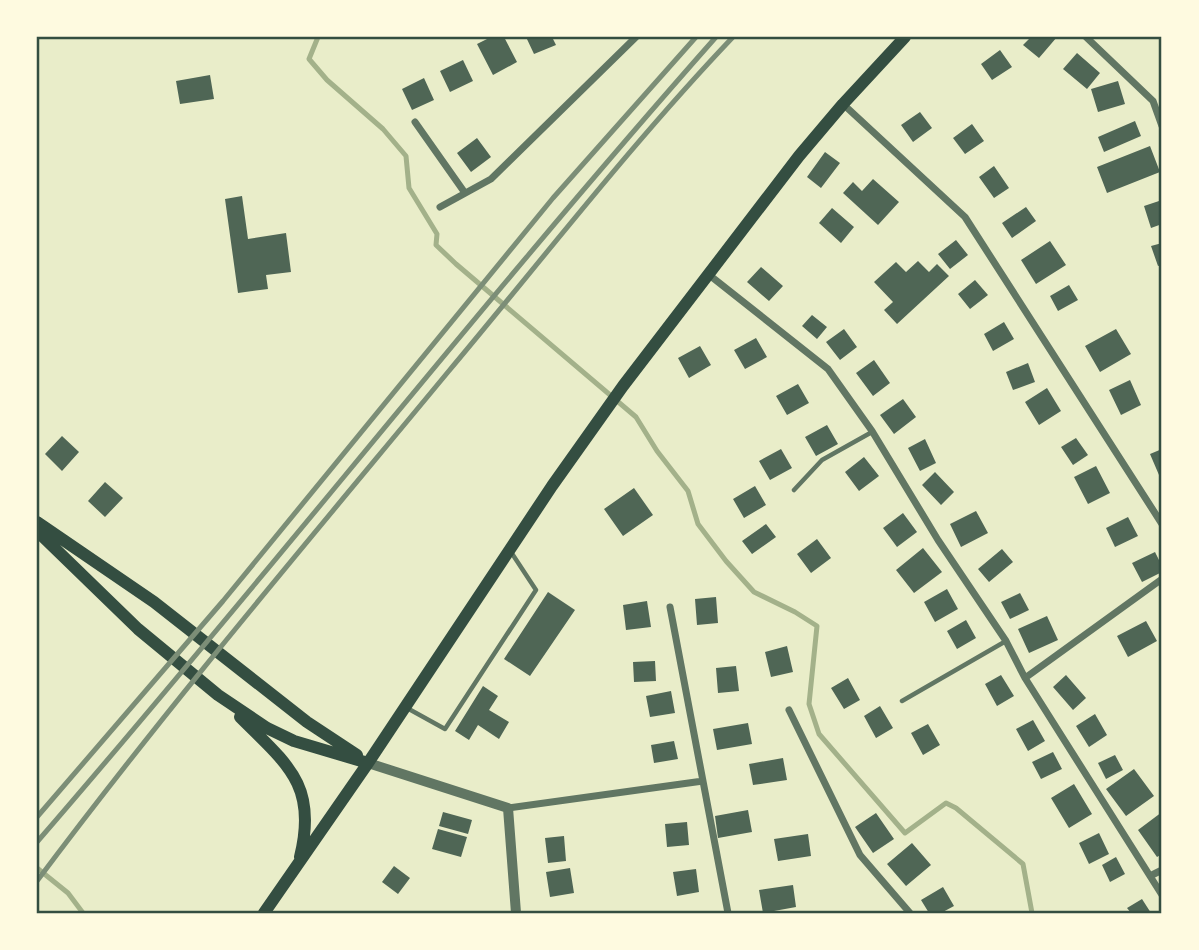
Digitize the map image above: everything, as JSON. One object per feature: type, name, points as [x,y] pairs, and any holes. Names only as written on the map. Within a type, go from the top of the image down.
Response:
[{"type":"main road","points":[[264,913],[369,763],[622,386],[799,156],[842,104],[905,37]]},
{"type":"main road","points":[[37,522],[154,602],[307,722],[369,763]]},
{"type":"main road","points":[[37,531],[138,629],[218,695],[285,762],[297,782],[306,807],[306,832],[298,865]]},
{"type":"main road","points":[[218,695],[267,728],[294,741],[369,763]]},
{"type":"street","points":[[440,207],[491,179],[636,37]]},
{"type":"street","points":[[1086,37],[1153,101],[1162,126]]},
{"type":"street","points":[[842,104],[965,217],[1162,524]]},
{"type":"street","points":[[415,122],[465,193]]},
{"type":"street","points":[[708,274],[828,369],[872,431],[938,540],[1006,641],[1025,678],[1162,895]]},
{"type":"street","points":[[1025,678],[1162,579]]},
{"type":"street","points":[[670,607],[728,913]]},
{"type":"street","points":[[789,710],[860,855],[910,913]]},
{"type":"street","points":[[369,763],[508,808],[703,781]]},
{"type":"street","points":[[508,808],[516,913]]},
{"type":"street","points":[[1150,876],[1162,870]]},
{"type":"lane","points":[[794,490],[822,460],[872,431]]},
{"type":"lane","points":[[406,707],[445,729],[536,590],[510,550]]},
{"type":"lane","points":[[902,701],[1006,641]]},
{"type":"building","points":[[491,37],[504,37],[517,62],[493,75],[477,44]]},
{"type":"building","points":[[526,37],[552,37],[556,45],[534,54]]},
{"type":"building","points":[[1031,37],[1057,37],[1039,58],[1023,45]]},
{"type":"building","points":[[1000,50],[1012,67],[992,80],[981,64]]},
{"type":"building","points":[[1077,53],[1100,73],[1087,89],[1063,69]]},
{"type":"building","points":[[463,60],[473,81],[450,92],[440,71]]},
{"type":"building","points":[[210,75],[214,99],[180,104],[176,81]]},
{"type":"building","points":[[424,78],[434,100],[412,110],[402,89]]},
{"type":"building","points":[[1118,81],[1125,104],[1098,112],[1091,89]]},
{"type":"building","points":[[920,112],[932,128],[913,142],[901,125]]},
{"type":"building","points":[[1135,121],[1141,136],[1104,152],[1098,137]]},
{"type":"building","points":[[972,124],[984,141],[965,154],[953,138]]},
{"type":"building","points":[[477,138],[491,157],[471,172],[457,153]]},
{"type":"building","points":[[1150,146],[1160,172],[1107,193],[1097,167]]},
{"type":"building","points":[[825,152],[840,163],[821,188],[807,177]]},
{"type":"building","points":[[994,166],[1009,188],[994,198],[979,177]]},
{"type":"building","points":[[873,179],[899,202],[878,225],[843,193],[853,182],[862,191]]},
{"type":"building","points":[[242,196],[248,239],[286,233],[291,272],[266,275],[268,289],[238,293],[225,199]]},
{"type":"building","points":[[1162,200],[1162,224],[1151,228],[1144,206]]},
{"type":"building","points":[[1026,207],[1036,221],[1012,238],[1002,223]]},
{"type":"building","points":[[832,208],[854,227],[841,243],[819,223]]},
{"type":"building","points":[[956,240],[968,255],[950,269],[938,254]]},
{"type":"building","points":[[1050,241],[1066,265],[1036,284],[1021,260]]},
{"type":"building","points":[[1162,243],[1162,265],[1158,266],[1151,246]]},
{"type":"building","points":[[918,261],[929,272],[937,264],[949,276],[897,324],[884,310],[893,302],[874,282],[896,262],[906,272]]},
{"type":"building","points":[[761,267],[783,286],[769,301],[747,282]]},
{"type":"building","points":[[975,280],[988,295],[970,309],[958,294]]},
{"type":"building","points":[[1069,285],[1078,300],[1058,311],[1050,296]]},
{"type":"building","points":[[812,315],[827,327],[817,339],[802,326]]},
{"type":"building","points":[[1004,322],[1014,339],[993,351],[984,334]]},
{"type":"building","points":[[844,329],[857,347],[840,360],[826,342]]},
{"type":"building","points":[[1116,329],[1131,354],[1100,372],[1085,346]]},
{"type":"building","points":[[756,338],[767,357],[745,369],[734,350]]},
{"type":"building","points":[[700,346],[711,365],[689,378],[678,358]]},
{"type":"building","points":[[874,360],[890,383],[873,396],[856,373]]},
{"type":"building","points":[[1028,363],[1035,382],[1013,390],[1006,372]]},
{"type":"building","points":[[1130,380],[1141,405],[1121,415],[1109,390]]},
{"type":"building","points":[[798,384],[809,403],[787,415],[776,396]]},
{"type":"building","points":[[1047,388],[1061,411],[1039,425],[1025,402]]},
{"type":"building","points":[[903,399],[916,417],[894,434],[880,415]]},
{"type":"building","points":[[827,425],[838,444],[816,456],[805,437]]},
{"type":"building","points":[[62,436],[79,452],[62,471],[45,454]]},
{"type":"building","points":[[1076,438],[1088,455],[1073,465],[1061,447]]},
{"type":"building","points":[[925,439],[936,463],[920,471],[908,448]]},
{"type":"building","points":[[781,449],[792,468],[770,480],[759,461]]},
{"type":"building","points":[[1162,449],[1162,474],[1159,475],[1150,454]]},
{"type":"building","points":[[864,457],[879,476],[859,491],[845,472]]},
{"type":"building","points":[[1096,466],[1110,493],[1088,504],[1074,477]]},
{"type":"building","points":[[935,472],[954,492],[941,505],[922,485]]},
{"type":"building","points":[[105,482],[123,498],[105,517],[88,501]]},
{"type":"building","points":[[755,486],[766,505],[744,518],[733,499]]},
{"type":"building","points":[[634,488],[653,515],[623,536],[604,509]]},
{"type":"building","points":[[976,511],[988,533],[961,547],[950,524]]},
{"type":"building","points":[[903,513],[917,532],[897,547],[883,528]]},
{"type":"building","points":[[1128,517],[1138,536],[1115,547],[1106,528]]},
{"type":"building","points":[[766,524],[776,537],[752,554],[742,541]]},
{"type":"building","points":[[817,539],[831,558],[811,573],[797,554]]},
{"type":"building","points":[[923,548],[942,572],[914,593],[896,570]]},
{"type":"building","points":[[1002,549],[1013,562],[989,582],[978,569]]},
{"type":"building","points":[[1155,552],[1162,572],[1142,582],[1132,563]]},
{"type":"building","points":[[947,589],[958,609],[935,622],[924,602]]},
{"type":"building","points":[[548,592],[575,610],[530,676],[504,659]]},
{"type":"building","points":[[1020,593],[1029,610],[1010,619],[1001,602]]},
{"type":"building","points":[[716,597],[718,623],[697,625],[695,599]]},
{"type":"building","points":[[647,601],[651,627],[626,630],[623,605]]},
{"type":"building","points":[[1047,616],[1058,640],[1029,653],[1018,629]]},
{"type":"building","points":[[966,620],[976,638],[957,649],[947,631]]},
{"type":"building","points":[[1146,621],[1157,641],[1128,657],[1117,636]]},
{"type":"building","points":[[787,646],[793,672],[771,677],[765,652]]},
{"type":"building","points":[[655,661],[656,681],[634,682],[633,662]]},
{"type":"building","points":[[736,666],[739,691],[718,693],[716,668]]},
{"type":"building","points":[[1001,675],[1014,696],[997,706],[985,684]]},
{"type":"building","points":[[1066,675],[1086,698],[1073,710],[1053,687]]},
{"type":"building","points":[[848,678],[860,700],[844,709],[831,688]]},
{"type":"building","points":[[483,686],[498,696],[489,710],[509,722],[499,739],[478,725],[469,740],[455,731]]},
{"type":"building","points":[[671,691],[675,713],[650,717],[646,696]]},
{"type":"building","points":[[880,706],[893,728],[876,738],[864,716]]},
{"type":"building","points":[[1095,714],[1107,735],[1089,747],[1076,726]]},
{"type":"building","points":[[1033,720],[1045,741],[1028,751],[1016,729]]},
{"type":"building","points":[[748,723],[752,744],[717,750],[713,729]]},
{"type":"building","points":[[928,724],[940,745],[923,755],[911,733]]},
{"type":"building","points":[[674,741],[678,759],[654,763],[651,745]]},
{"type":"building","points":[[1053,752],[1062,769],[1041,779],[1032,762]]},
{"type":"building","points":[[1115,755],[1123,770],[1106,779],[1098,763]]},
{"type":"building","points":[[783,758],[787,780],[753,785],[749,764]]},
{"type":"building","points":[[1134,769],[1154,796],[1126,816],[1106,789]]},
{"type":"building","points":[[1074,784],[1092,814],[1069,828],[1051,798]]},
{"type":"building","points":[[748,810],[752,832],[718,838],[715,816]]},
{"type":"building","points":[[443,812],[472,820],[468,834],[439,826]]},
{"type":"building","points":[[1162,812],[1162,854],[1157,857],[1138,830]]},
{"type":"building","points":[[876,813],[894,839],[873,853],[855,827]]},
{"type":"building","points":[[687,822],[689,845],[667,847],[665,824]]},
{"type":"building","points":[[438,829],[467,837],[461,857],[432,849]]},
{"type":"building","points":[[1099,833],[1109,854],[1089,864],[1079,843]]},
{"type":"building","points":[[808,834],[811,856],[778,861],[774,839]]},
{"type":"building","points":[[564,836],[566,861],[548,863],[545,838]]},
{"type":"building","points":[[912,843],[931,865],[906,886],[887,864]]},
{"type":"building","points":[[1116,857],[1125,874],[1110,882],[1102,865]]},
{"type":"building","points":[[394,866],[410,878],[398,894],[382,882]]},
{"type":"building","points":[[570,868],[574,893],[550,897],[546,872]]},
{"type":"building","points":[[696,869],[699,892],[677,896],[673,872]]},
{"type":"building","points":[[793,885],[796,907],[763,913],[759,890]]},
{"type":"building","points":[[943,887],[954,906],[941,913],[929,913],[921,900]]},
{"type":"building","points":[[1142,899],[1151,913],[1131,913],[1127,908]]},
{"type":"waterway","points":[[318,37],[309,59],[327,80],[383,129],[406,156],[409,188],[437,234],[436,245],[636,417],[657,451],[688,491],[698,524],[754,592],[817,626],[809,704],[819,734],[905,833],[946,803],[956,808],[1023,864],[1032,913]]},
{"type":"waterway","points":[[37,868],[68,893],[83,913]]},
{"type":"railway","points":[[37,817],[223,601],[553,198],[696,37]]},
{"type":"railway","points":[[37,842],[544,236],[716,37]]},
{"type":"railway","points":[[37,881],[137,751],[291,561],[623,160],[733,37]]}]
